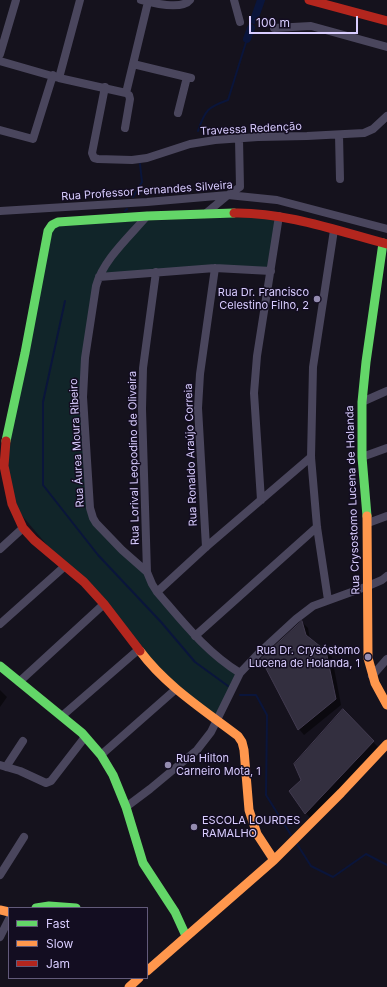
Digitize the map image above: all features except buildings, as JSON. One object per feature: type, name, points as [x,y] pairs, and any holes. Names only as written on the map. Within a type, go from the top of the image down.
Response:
[{"type":"main road","points":[[309,0],[387,21]]},
{"type":"main road","name":"Rua Crysostomo Lucena de Holanda","points":[[3,484],[3,458],[6,436],[25,353],[48,231],[54,224],[58,222],[147,216],[235,213],[279,216],[385,244],[366,362],[362,402],[362,457],[368,523],[368,658],[377,690],[387,705]]},
{"type":"main road","points":[[3,484],[23,528],[34,540],[84,582],[104,604],[151,666],[176,689],[238,736],[242,742],[244,750],[249,810],[257,834],[274,860]]},
{"type":"main road","points":[[0,666],[62,716],[101,754],[113,775],[126,807],[142,863],[174,912],[186,936]]},
{"type":"main road","points":[[148,967],[274,860],[310,825],[387,744]]},
{"type":"main road","points":[[42,907],[62,907]]},
{"type":"main road","points":[[130,987],[138,979]]},
{"type":"street","points":[[0,54],[16,0]]},
{"type":"street","points":[[0,130],[33,139],[56,77],[80,0]]},
{"type":"street","points":[[126,93],[144,1],[164,5],[174,5],[188,3],[190,0]]},
{"type":"street","points":[[234,0],[240,22]]},
{"type":"street","points":[[274,28],[311,26],[387,47]]},
{"type":"street","points":[[0,61],[56,77],[126,93],[129,95],[130,99],[125,128]]},
{"type":"street","points":[[132,64],[189,78],[178,114]]},
{"type":"street","name":"Travessa Redenção","points":[[105,87],[92,153],[94,158],[98,159],[132,160],[147,158],[190,144],[215,140],[364,133],[373,129],[387,116]]},
{"type":"street","points":[[339,135],[340,179]]},
{"type":"street","points":[[205,214],[228,194],[240,187],[239,138]]},
{"type":"street","name":"Rua Professor Fernandes Silveira","points":[[0,211],[147,202],[228,194],[284,202],[387,229]]},
{"type":"street","name":"Rua Áurea Moura Ribeiro","points":[[147,216],[107,263],[99,277],[85,358],[83,397],[90,508],[96,523],[122,550],[148,572],[152,584],[157,592],[195,636],[218,658],[240,673]]},
{"type":"street","points":[[261,500],[254,393],[257,356],[279,216]]},
{"type":"street","points":[[328,600],[317,527],[311,457],[313,368],[334,230]]},
{"type":"street","points":[[99,277],[215,268],[271,271]]},
{"type":"street","name":"Rua Ronaldo Araújo Correia","points":[[206,547],[198,408],[199,387],[215,268]]},
{"type":"street","name":"Rua Lorival Leopodino de Oliveira","points":[[148,572],[142,409],[143,368],[156,272]]},
{"type":"street","points":[[362,402],[387,391]]},
{"type":"street","points":[[362,457],[387,448]]},
{"type":"street","points":[[157,592],[206,547],[311,457]]},
{"type":"street","points":[[368,523],[387,516]]},
{"type":"street","points":[[195,636],[317,527]]},
{"type":"street","points":[[0,549],[23,528]]},
{"type":"street","points":[[0,624],[65,566]]},
{"type":"street","points":[[126,807],[197,750],[207,738],[240,673],[296,619],[314,606],[368,586],[382,580],[387,576]]},
{"type":"street","points":[[19,682],[104,604]]},
{"type":"street","points":[[62,716],[138,650]]},
{"type":"street","points":[[372,676],[387,659]]},
{"type":"street","points":[[101,754],[176,689]]},
{"type":"street","points":[[23,741],[3,766],[49,782],[85,737]]},
{"type":"street","points":[[0,875],[24,837]]},
{"type":"street","points":[[0,937],[8,921]]},
{"type":"green space","points":[[279,216],[271,271],[215,268],[101,276],[85,358],[90,508],[96,523],[147,572],[195,636],[240,673],[217,720],[138,650],[12,504],[5,443],[54,224]]},
{"type":"waterway","points":[[254,20],[261,0]]},
{"type":"waterway","points":[[247,39],[251,28]]},
{"type":"waterway","points":[[198,131],[208,110],[228,100],[247,39]]},
{"type":"waterway","points":[[133,197],[142,182],[140,164]]},
{"type":"waterway","points":[[65,301],[43,402],[43,485],[98,555],[161,622],[195,662],[228,686]]},
{"type":"waterway","points":[[240,695],[256,695],[267,715],[266,795],[291,835]]},
{"type":"waterway","points":[[297,844],[311,866],[333,877],[366,854],[387,865]]},
{"type":"traffic: fast","points":[[6,441],[25,353],[48,231],[52,225],[58,222],[147,216],[234,213]]},
{"type":"traffic: fast","points":[[367,516],[362,457],[362,402],[366,362],[383,243]]},
{"type":"traffic: fast","points":[[0,666],[82,733],[101,755],[113,775],[126,807],[143,863],[175,912],[186,936]]},
{"type":"traffic: fast","points":[[42,907],[62,907]]},
{"type":"traffic: slow","points":[[367,516],[368,658],[375,683],[387,705]]},
{"type":"traffic: slow","points":[[140,651],[150,664],[173,686],[238,736],[242,742],[249,810],[257,834],[274,860]]},
{"type":"traffic: slow","points":[[148,970],[274,860],[341,793],[387,744]]},
{"type":"traffic: slow","points":[[0,910],[8,912]]},
{"type":"traffic: slow","points":[[129,987],[138,979]]},
{"type":"traffic: jam","points":[[309,0],[387,21]]},
{"type":"traffic: jam","points":[[234,213],[292,219],[331,228],[387,244]]},
{"type":"traffic: jam","points":[[6,441],[4,466],[12,504],[23,528],[34,540],[84,582],[104,604],[140,651]]},
{"type":"place","name":"Rua Dr. Francisco Celestino Filho, 2","points":[[317,299]]},
{"type":"place","name":"Rua Dr. Crysóstomo Lucena de Holanda, 1","points":[[368,657]]},
{"type":"place","name":"Rua Hilton Carneiro Mota, 1","points":[[168,765]]},
{"type":"place","name":"ESCOLA LOURDES RAMALHO","points":[[194,827]]}]
